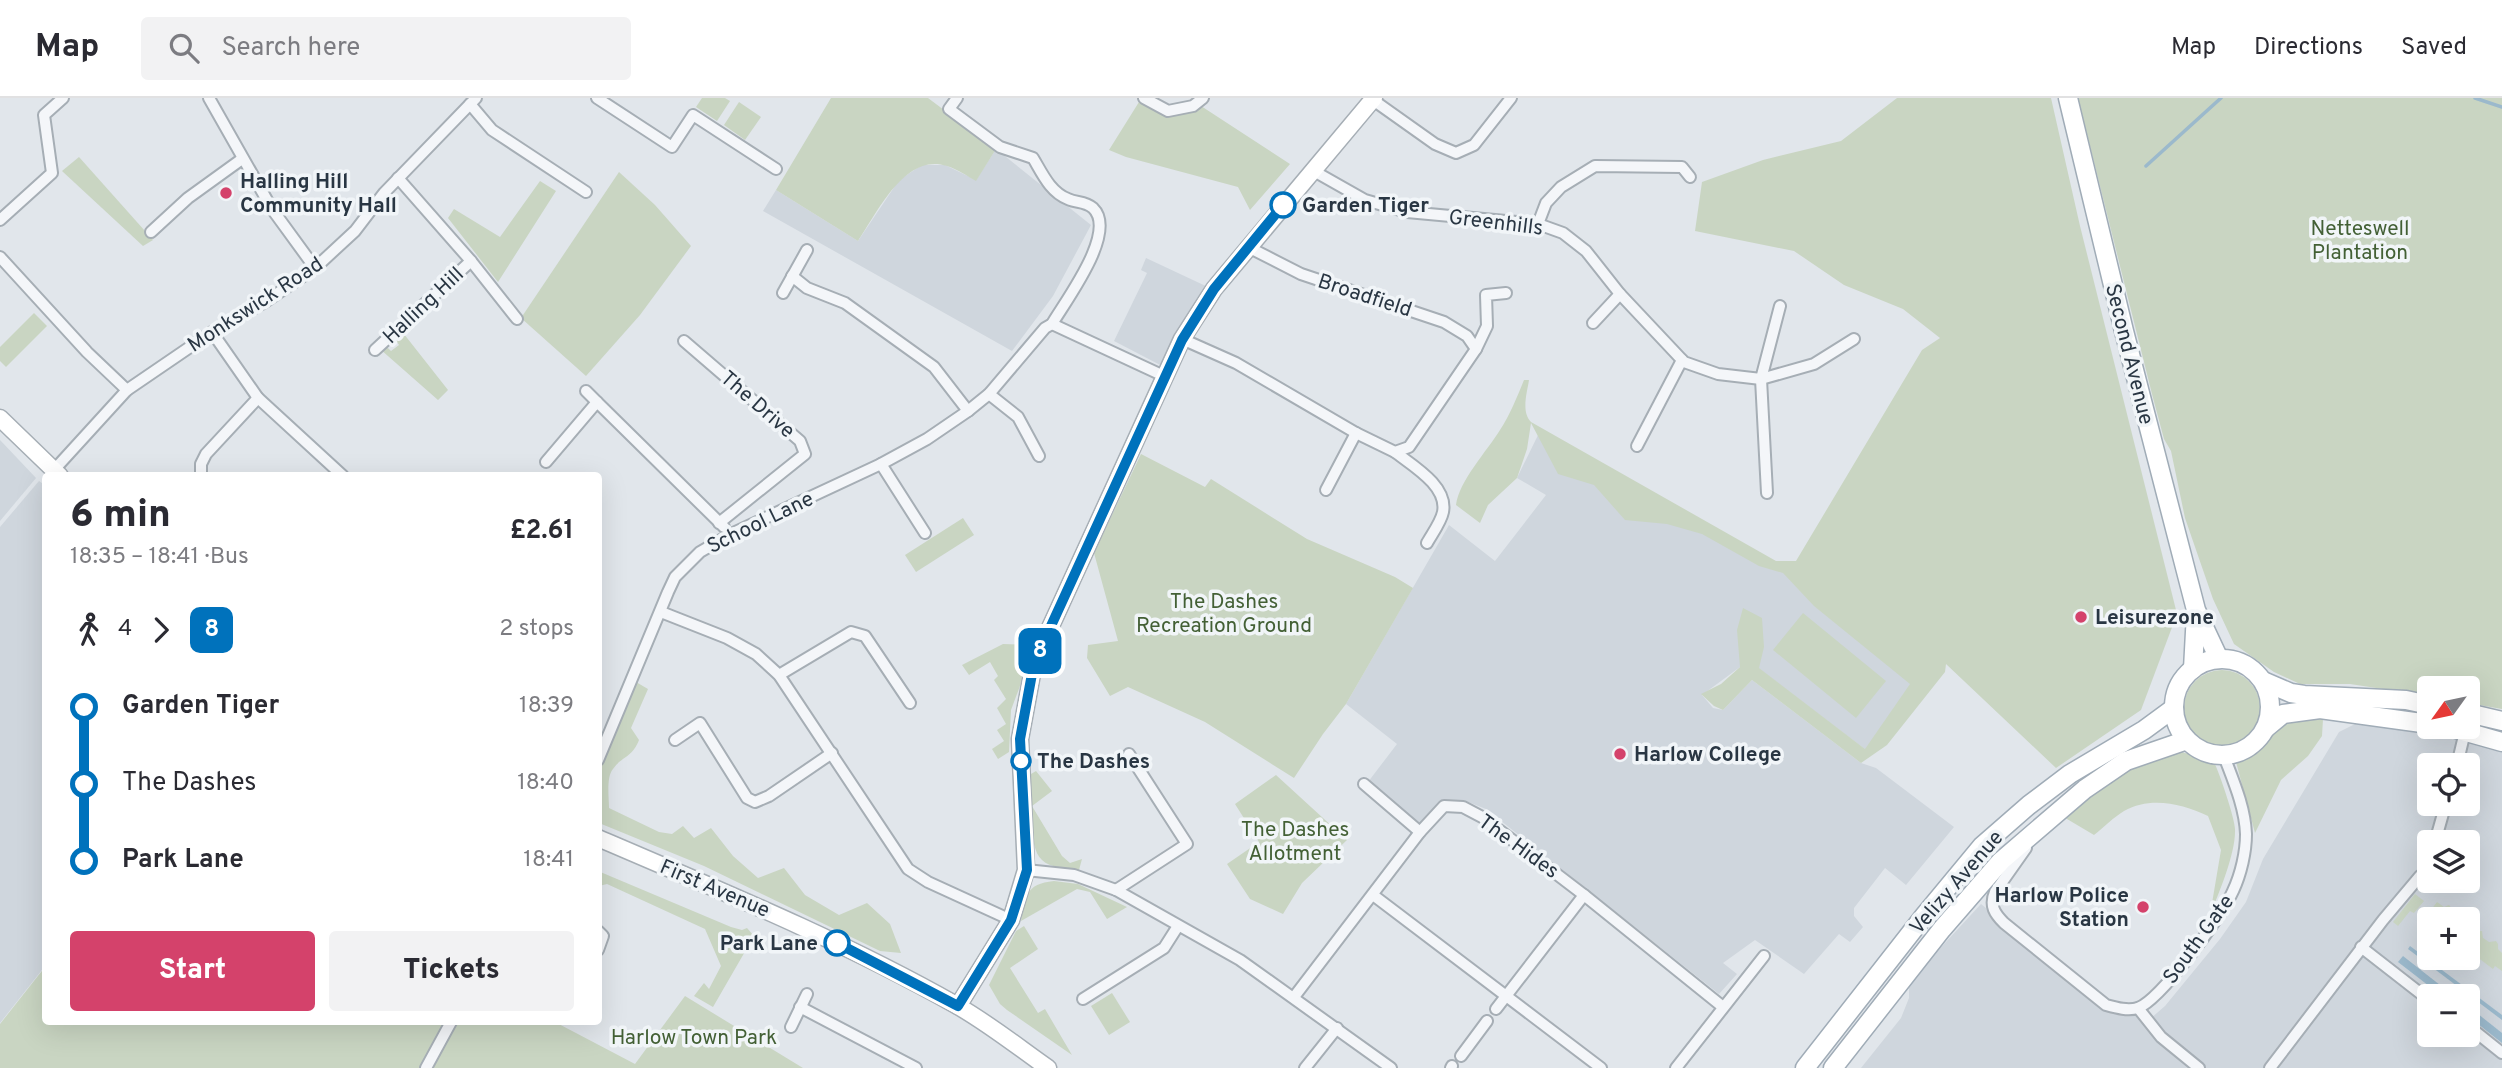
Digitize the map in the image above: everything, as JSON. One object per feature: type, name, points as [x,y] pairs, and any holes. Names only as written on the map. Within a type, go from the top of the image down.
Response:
[{"type":"main road","name":"Second Avenue","points":[[2068,98],[2127,344],[2196,610],[2219,659]]},
{"type":"main road","name":"Second Avenue","points":[[2193,669],[2196,610]]},
{"type":"main road","points":[[2266,728],[2271,708],[2269,694],[2263,681],[2249,667],[2239,662],[2219,659],[2193,669],[2180,684],[2174,708],[2178,726],[2187,740],[2204,752],[2224,756],[2255,743],[2266,728],[2283,714],[2320,709],[2417,722]]},
{"type":"main road","points":[[2263,681],[2291,693],[2304,695],[2417,702]]},
{"type":"main road","name":"Velizy Avenue","points":[[1805,1068],[1982,846],[2070,774],[2144,730],[2174,708]]},
{"type":"main road","points":[[2480,716],[2502,721]]},
{"type":"main road","points":[[2480,736],[2502,742]]},
{"type":"main road","name":"Velizy Avenue","points":[[1833,1068],[1942,929],[2001,861],[2085,789],[2126,761],[2187,740]]},
{"type":"street","points":[[0,220],[52,173],[44,116],[63,98]]},
{"type":"street","points":[[209,98],[272,209],[315,268]]},
{"type":"street","points":[[597,98],[673,147],[693,115],[776,169]]},
{"type":"street","name":"School Lane","points":[[602,751],[676,576],[686,563],[699,552],[731,534],[881,464],[927,439],[968,411],[989,394],[1045,328],[1052,324],[1094,252],[1101,222],[1094,209],[1056,191],[1033,158],[1000,147],[949,109],[957,98]]},
{"type":"street","points":[[1144,98],[1168,111],[1193,106],[1203,98]]},
{"type":"street","points":[[958,1006],[1011,920],[1027,870],[1020,739],[1034,663],[1182,340],[1214,289],[1373,99],[1435,144],[1456,153],[1474,145],[1511,98]]},
{"type":"street","points":[[473,101],[492,131],[586,192]]},
{"type":"street","name":"Monkswick Road","points":[[58,472],[127,390],[212,332],[265,302],[315,268],[355,231],[398,178],[473,101]]},
{"type":"street","points":[[150,232],[188,198],[243,159]]},
{"type":"street","points":[[1538,225],[1546,203],[1561,187],[1595,166],[1682,167],[1690,177]]},
{"type":"street","name":"Greenhills","points":[[1312,170],[1366,200],[1407,212],[1538,225],[1563,233],[1586,251],[1620,294],[1682,359],[1718,374],[1761,379],[1814,363],[1854,339]]},
{"type":"street","name":"Halling Hill","points":[[398,178],[471,261],[517,319]]},
{"type":"street","name":"Broadfield","points":[[1248,247],[1301,274],[1444,322],[1467,336],[1476,349]]},
{"type":"street","points":[[783,293],[807,250]]},
{"type":"street","points":[[0,257],[87,352],[127,390]]},
{"type":"street","name":"Halling Hill","points":[[375,350],[471,261]]},
{"type":"street","points":[[792,276],[807,288],[845,303],[934,367],[968,411]]},
{"type":"street","points":[[1395,452],[1409,447],[1476,349],[1487,326],[1486,295],[1506,293]]},
{"type":"street","points":[[1593,323],[1620,294]]},
{"type":"street","points":[[1768,493],[1761,379],[1780,306]]},
{"type":"street","points":[[1052,324],[1166,377]]},
{"type":"street","points":[[212,332],[258,398],[339,472]]},
{"type":"street","points":[[1182,340],[1236,363],[1356,433],[1395,452],[1430,480],[1442,499],[1443,513],[1427,543]]},
{"type":"street","name":"The Drive","points":[[684,341],[800,441],[805,454],[719,523]]},
{"type":"street","points":[[1637,446],[1682,359]]},
{"type":"street","points":[[586,391],[731,534]]},
{"type":"street","points":[[989,394],[1018,417],[1039,456]]},
{"type":"street","points":[[201,472],[201,464],[206,454],[258,398]]},
{"type":"street","points":[[546,462],[597,402]]},
{"type":"street","points":[[0,418],[56,472]]},
{"type":"street","points":[[1326,490],[1356,433]]},
{"type":"street","points":[[881,464],[925,533]]},
{"type":"street","points":[[661,612],[727,638],[756,654],[779,675],[908,869],[928,882],[1011,920]]},
{"type":"street","points":[[779,675],[851,632],[865,636],[910,704]]},
{"type":"street","points":[[675,740],[700,723],[747,798],[755,802],[832,753]]},
{"type":"street","points":[[2460,753],[2463,740]]},
{"type":"street","points":[[1116,890],[1187,844],[1129,754]]},
{"type":"street","name":"South Gate","points":[[2138,1008],[2154,998],[2202,937],[2232,893],[2240,873],[2246,833],[2242,809],[2224,756]]},
{"type":"street","points":[[1364,784],[1420,832]]},
{"type":"street","name":"The Hides","points":[[1294,997],[1420,832],[1444,806],[1463,807],[1482,817],[1723,1007]]},
{"type":"street","points":[[2045,824],[2007,872],[1995,892],[1992,904],[1994,913],[2106,1005],[2123,1010],[2138,1008],[2187,1064],[2199,1068]]},
{"type":"street","name":"First Avenue","points":[[602,840],[817,932],[958,1006],[1048,1068]]},
{"type":"street","points":[[1027,870],[1074,875],[1116,890],[1240,960],[1391,1068]]},
{"type":"street","points":[[2270,1068],[2361,947],[2417,879]]},
{"type":"street","points":[[1373,895],[1601,1068]]},
{"type":"street","points":[[1496,1009],[1584,895]]},
{"type":"street","points":[[1083,999],[1164,948],[1178,926]]},
{"type":"street","points":[[2361,947],[2417,991]]},
{"type":"street","points":[[1676,1068],[1764,956]]},
{"type":"street","points":[[791,1027],[807,994]]},
{"type":"street","points":[[800,1007],[915,1068]]},
{"type":"street","points":[[1461,1056],[1487,1021]]},
{"type":"street","points":[[426,1068],[449,1025]]},
{"type":"street","points":[[1306,1068],[1337,1028]]},
{"type":"street","points":[[2480,1035],[2502,1053]]},
{"type":"shaded area","points":[[996,149],[1091,225],[1053,296],[1012,351],[763,211],[776,190],[858,241],[899,180],[922,165],[945,165],[976,180]]},
{"type":"shaded area","points":[[1146,258],[1210,288],[1166,368],[1114,341],[1147,273],[1141,270]]},
{"type":"shaded area","name":"Harlow College","points":[[1540,431],[1790,571],[1921,676],[1866,750],[1758,668],[1740,667],[1702,695],[1713,708],[1723,710],[1752,680],[1861,763],[1876,768],[1954,827],[1906,885],[1885,868],[1854,908],[1854,916],[1863,927],[1850,942],[1839,934],[1804,974],[1755,940],[1723,963],[1737,974],[1719,994],[1486,809],[1463,800],[1442,800],[1420,826],[1368,782],[1397,744],[1346,704],[1449,525],[1495,561],[1546,495],[1517,478]]},
{"type":"shaded area","points":[[0,440],[36,478],[0,521]]},
{"type":"shaded area","points":[[39,481],[42,483],[42,970],[0,1023],[0,527]]},
{"type":"shaded area","points":[[2363,720],[2417,732],[2417,739],[2451,739],[2502,750],[2502,1068],[1861,1068],[1901,1018],[1909,998],[1909,982],[1981,904],[2088,991],[2123,1010],[2138,1008],[2150,1019],[2165,1006],[2220,939],[2246,902],[2263,859],[2339,732]]},
{"type":"green space","points":[[702,98],[725,98],[730,101],[717,121],[696,107]]},
{"type":"green space","points":[[831,98],[928,98],[996,149],[976,181],[951,167],[932,164],[905,176],[883,201],[858,241],[776,190]]},
{"type":"green space","points":[[1897,98],[2051,98],[2080,226],[2177,614],[2141,710],[2056,768],[1946,664],[1945,672],[1887,745],[1861,763],[1752,680],[1723,710],[1714,706],[1701,694],[1721,684],[1740,667],[1737,630],[1743,608],[1762,618],[1764,647],[1759,668],[1865,749],[1910,684],[1814,606],[1783,573],[1759,566],[1702,534],[1667,524],[1625,520],[1594,485],[1558,474],[1531,423],[1527,449],[1517,478],[1488,505],[1480,523],[1456,505],[1462,486],[1504,424],[1524,380],[1529,380],[1525,408],[1531,422],[1776,561],[1796,561],[1922,350],[1940,338],[1903,309],[1844,285],[1794,251],[1695,231],[1702,182],[1763,160],[1841,141]]},
{"type":"green space","name":"Netteswell Plantation","points":[[2078,98],[2502,98],[2502,709],[2480,705],[2480,676],[2417,676],[2417,694],[2350,684],[2300,684],[2274,672],[2234,644],[2213,599],[2185,518],[2171,451],[2164,439]]},
{"type":"green space","points":[[739,102],[761,117],[745,140],[724,125]]},
{"type":"green space","points":[[1139,102],[1170,114],[1185,113],[1201,106],[1290,164],[1250,210],[1238,187],[1109,150]]},
{"type":"green space","points":[[79,157],[153,240],[143,246],[62,171]]},
{"type":"green space","points":[[619,172],[655,205],[691,246],[640,315],[586,376],[521,318]]},
{"type":"green space","points":[[540,181],[556,191],[498,282],[448,218],[454,209],[500,237]]},
{"type":"green space","points":[[34,313],[47,326],[6,367],[0,361],[0,347]]},
{"type":"green space","points":[[400,329],[448,390],[438,400],[380,349],[384,344],[391,351],[399,345],[393,336]]},
{"type":"green space","name":"The Dashes Recreation Ground","points":[[1141,454],[1205,487],[1211,479],[1307,539],[1395,577],[1413,588],[1346,704],[1294,778],[1205,722],[1128,687],[1110,696],[1087,658],[1088,645],[1118,641],[1094,553]]},
{"type":"green space","points":[[963,518],[974,535],[916,572],[905,555]]},
{"type":"green space","points":[[1803,613],[1886,681],[1856,718],[1773,650]]},
{"type":"green space","points":[[1003,644],[1028,645],[1020,686],[1011,710],[1009,752],[998,759],[992,749],[1004,741],[997,730],[1006,724],[997,708],[1006,699],[994,680],[998,676],[990,662],[969,675],[962,665]]},
{"type":"green space","points":[[2222,670],[2237,673],[2249,681],[2257,693],[2260,708],[2257,723],[2249,735],[2237,743],[2222,746],[2207,743],[2195,735],[2187,723],[2184,708],[2187,693],[2195,681],[2207,673]]},
{"type":"green space","points":[[636,682],[648,689],[631,728],[639,740],[611,773],[609,808],[659,832],[672,834],[683,826],[694,838],[711,828],[733,856],[758,878],[784,868],[805,895],[839,915],[867,903],[890,924],[901,953],[880,951],[704,866],[602,824],[602,763]]},
{"type":"green space","points":[[2297,715],[2323,719],[2322,736],[2308,756],[2281,780],[2255,833],[2236,762],[2257,751],[2275,729]]},
{"type":"green space","points":[[2177,751],[2213,760],[2234,824],[2235,839],[2230,861],[2210,915],[2221,850],[2208,816],[2177,805],[2145,804],[2124,811],[2094,835],[2067,819],[2061,812],[2130,768]]},
{"type":"green space","points":[[1036,771],[1052,791],[1032,806],[1062,856],[1070,863],[1082,859],[1079,870],[1049,865],[1037,853],[1032,832],[1031,807],[1031,774]]},
{"type":"green space","name":"The Dashes Allotment","points":[[1276,775],[1347,840],[1302,883],[1283,914],[1250,899],[1227,864],[1259,842],[1235,804]]},
{"type":"green space","points":[[602,873],[731,927],[742,930],[747,928],[754,936],[713,1007],[694,996],[704,983],[709,989],[721,966],[705,929],[607,884],[602,885]]},
{"type":"green space","points":[[1054,881],[1078,884],[1127,907],[1107,919],[1090,892],[1077,889],[1021,921],[1028,893],[1032,888]]},
{"type":"green space","points":[[2415,894],[2424,901],[2414,913],[2410,911],[2398,926],[2393,922]]},
{"type":"green space","points":[[1024,926],[1038,949],[1010,968],[1038,1013],[1045,1009],[1072,1055],[1007,1010],[1000,1004],[989,985],[1016,931]]},
{"type":"green space","points":[[2480,931],[2483,938],[2489,942],[2496,941],[2502,953],[2502,971],[2495,966],[2493,969],[2480,959]]},
{"type":"green space","name":"Harlow Town Park","points":[[42,971],[42,1025],[561,1025],[635,1064],[685,996],[803,1068],[0,1068],[0,1024]]},
{"type":"green space","points":[[1112,993],[1130,1022],[1109,1035],[1091,1006]]},
{"type":"water","points":[[2410,946],[2417,951],[2417,956],[2408,949]]},
{"type":"water","points":[[2403,956],[2417,967],[2417,970],[2439,984],[2426,984],[2398,962]]},
{"type":"water","points":[[2436,970],[2442,970],[2461,984],[2454,984]]},
{"type":"water","points":[[2480,998],[2502,1015],[2502,1020],[2480,1003]]},
{"type":"water","points":[[2480,1016],[2502,1033],[2502,1043],[2480,1026]]},
{"type":"waterway","points":[[2146,166],[2221,98]]},
{"type":"waterway","points":[[2475,98],[2502,107]]},
{"type":"bus line","name":"8","points":[[837,943],[958,1006],[976,978],[1011,920],[1027,870],[1020,739],[1034,663],[1182,340],[1214,289],[1283,205]]},
{"type":"place","name":"Halling Hill Community Hall","points":[[226,193]]},
{"type":"place","name":"Garden Tiger","points":[[1283,205]]},
{"type":"place","name":"Leisurezone","points":[[2081,617]]},
{"type":"place","name":"Harlow College","points":[[1620,754]]},
{"type":"place","name":"The Dashes","points":[[1021,761]]},
{"type":"place","name":"Harlow Police Station","points":[[2143,907]]},
{"type":"place","name":"Park Lane","points":[[837,943]]}]
